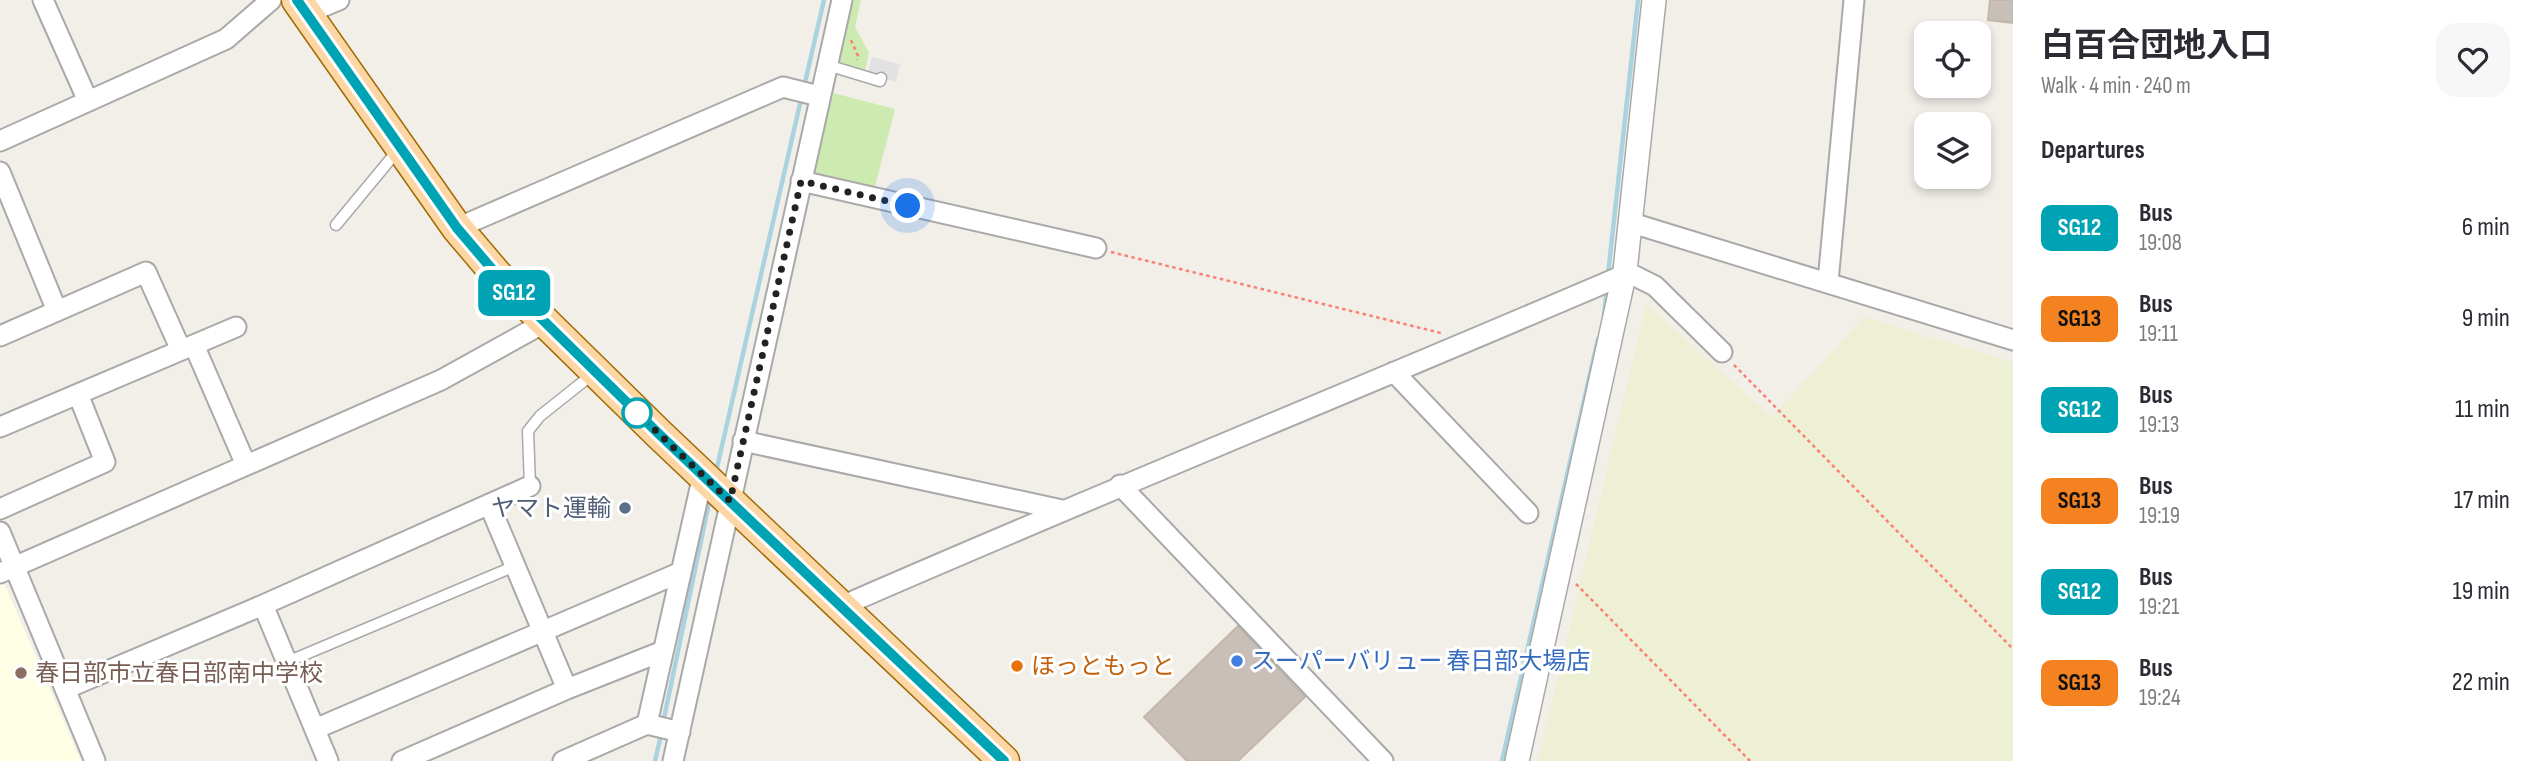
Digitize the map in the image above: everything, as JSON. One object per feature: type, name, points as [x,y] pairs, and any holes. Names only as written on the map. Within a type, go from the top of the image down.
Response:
[{"type":"main road","points":[[302,7],[457,228],[497,275],[595,372],[1004,761]]},
{"type":"street","points":[[43,0],[88,101]]},
{"type":"street","points":[[0,141],[226,39],[271,0]]},
{"type":"street","points":[[302,7],[339,0]]},
{"type":"street","points":[[673,761],[842,0]]},
{"type":"street","points":[[1517,761],[1632,223],[1654,0]]},
{"type":"street","points":[[1828,282],[1854,0]]},
{"type":"street","points":[[457,228],[783,87],[819,96]]},
{"type":"street","points":[[0,172],[9,219],[57,311]]},
{"type":"street","points":[[801,181],[1096,248]]},
{"type":"street","points":[[1632,223],[2013,341]]},
{"type":"street","points":[[0,336],[146,272],[188,347],[246,465]]},
{"type":"street","points":[[842,606],[1120,485],[1471,340],[1622,274],[1655,286],[1722,352]]},
{"type":"street","points":[[8,570],[441,380],[544,323]]},
{"type":"street","points":[[0,427],[236,327]]},
{"type":"street","points":[[1394,372],[1528,513]]},
{"type":"street","points":[[0,509],[105,462],[78,394]]},
{"type":"street","points":[[743,442],[1062,510]]},
{"type":"street","points":[[647,724],[703,475]]},
{"type":"street","points":[[1120,485],[1383,761]]},
{"type":"street","points":[[65,689],[263,605],[530,486]]},
{"type":"street","points":[[489,504],[566,690]]},
{"type":"street","points":[[0,532],[8,570],[65,689],[95,761]]},
{"type":"street","points":[[315,729],[681,572]]},
{"type":"street","points":[[263,605],[328,761]]},
{"type":"street","points":[[402,761],[663,651]]},
{"type":"street","points":[[563,761],[647,724],[680,732]]},
{"type":"lane","points":[[827,65],[880,80],[881,78]]},
{"type":"lane","points":[[336,225],[401,146]]},
{"type":"lane","points":[[530,486],[528,431],[540,416],[595,372]]},
{"type":"lane","points":[[287,662],[515,566]]},
{"type":"path","points":[[1096,248],[1471,340]]},
{"type":"path","points":[[1722,352],[2013,649]]},
{"type":"path","points":[[1560,567],[1751,761]]},
{"type":"shaded area","points":[[872,57],[900,64],[896,82],[867,74]]},
{"type":"shaded area","points":[[1646,304],[1772,417],[1864,317],[2013,362],[2013,761],[1538,761]]},
{"type":"shaded area","name":"春日部市立春日部南中学校","points":[[0,584],[5,585],[81,761],[0,761]]},
{"type":"green space","points":[[847,0],[861,0],[855,27],[869,53],[865,71],[832,63]]},
{"type":"green space","points":[[833,93],[895,109],[874,191],[811,174]]},
{"type":"building","points":[[1990,0],[2013,0],[2013,23],[1988,20]]},
{"type":"building","name":"スーパーバリュー 春日部大場店","points":[[1238,626],[1305,697],[1238,761],[1187,761],[1144,717]]},
{"type":"waterway","points":[[804,87],[824,0]]},
{"type":"waterway","points":[[1608,275],[1638,0]]},
{"type":"waterway","points":[[716,472],[802,95]]},
{"type":"waterway","points":[[1604,316],[1607,287]]},
{"type":"waterway","points":[[1502,761],[1598,339]]},
{"type":"waterway","points":[[663,723],[710,498]]},
{"type":"waterway","points":[[655,761],[661,735]]},
{"type":"bus line","name":"SG12","points":[[297,0],[457,228],[497,275],[660,435],[1004,761]]},
{"type":"place","name":"ヤマト運輸","points":[[625,508]]},
{"type":"place","name":"スーパーバリュー 春日部大場店","points":[[1237,661]]},
{"type":"place","name":"ほっともっと","points":[[1017,666]]},
{"type":"place","name":"春日部市立春日部南中学校","points":[[21,673]]},
{"type":"route","points":[[637,413],[730,501],[801,181],[908,206]]}]
